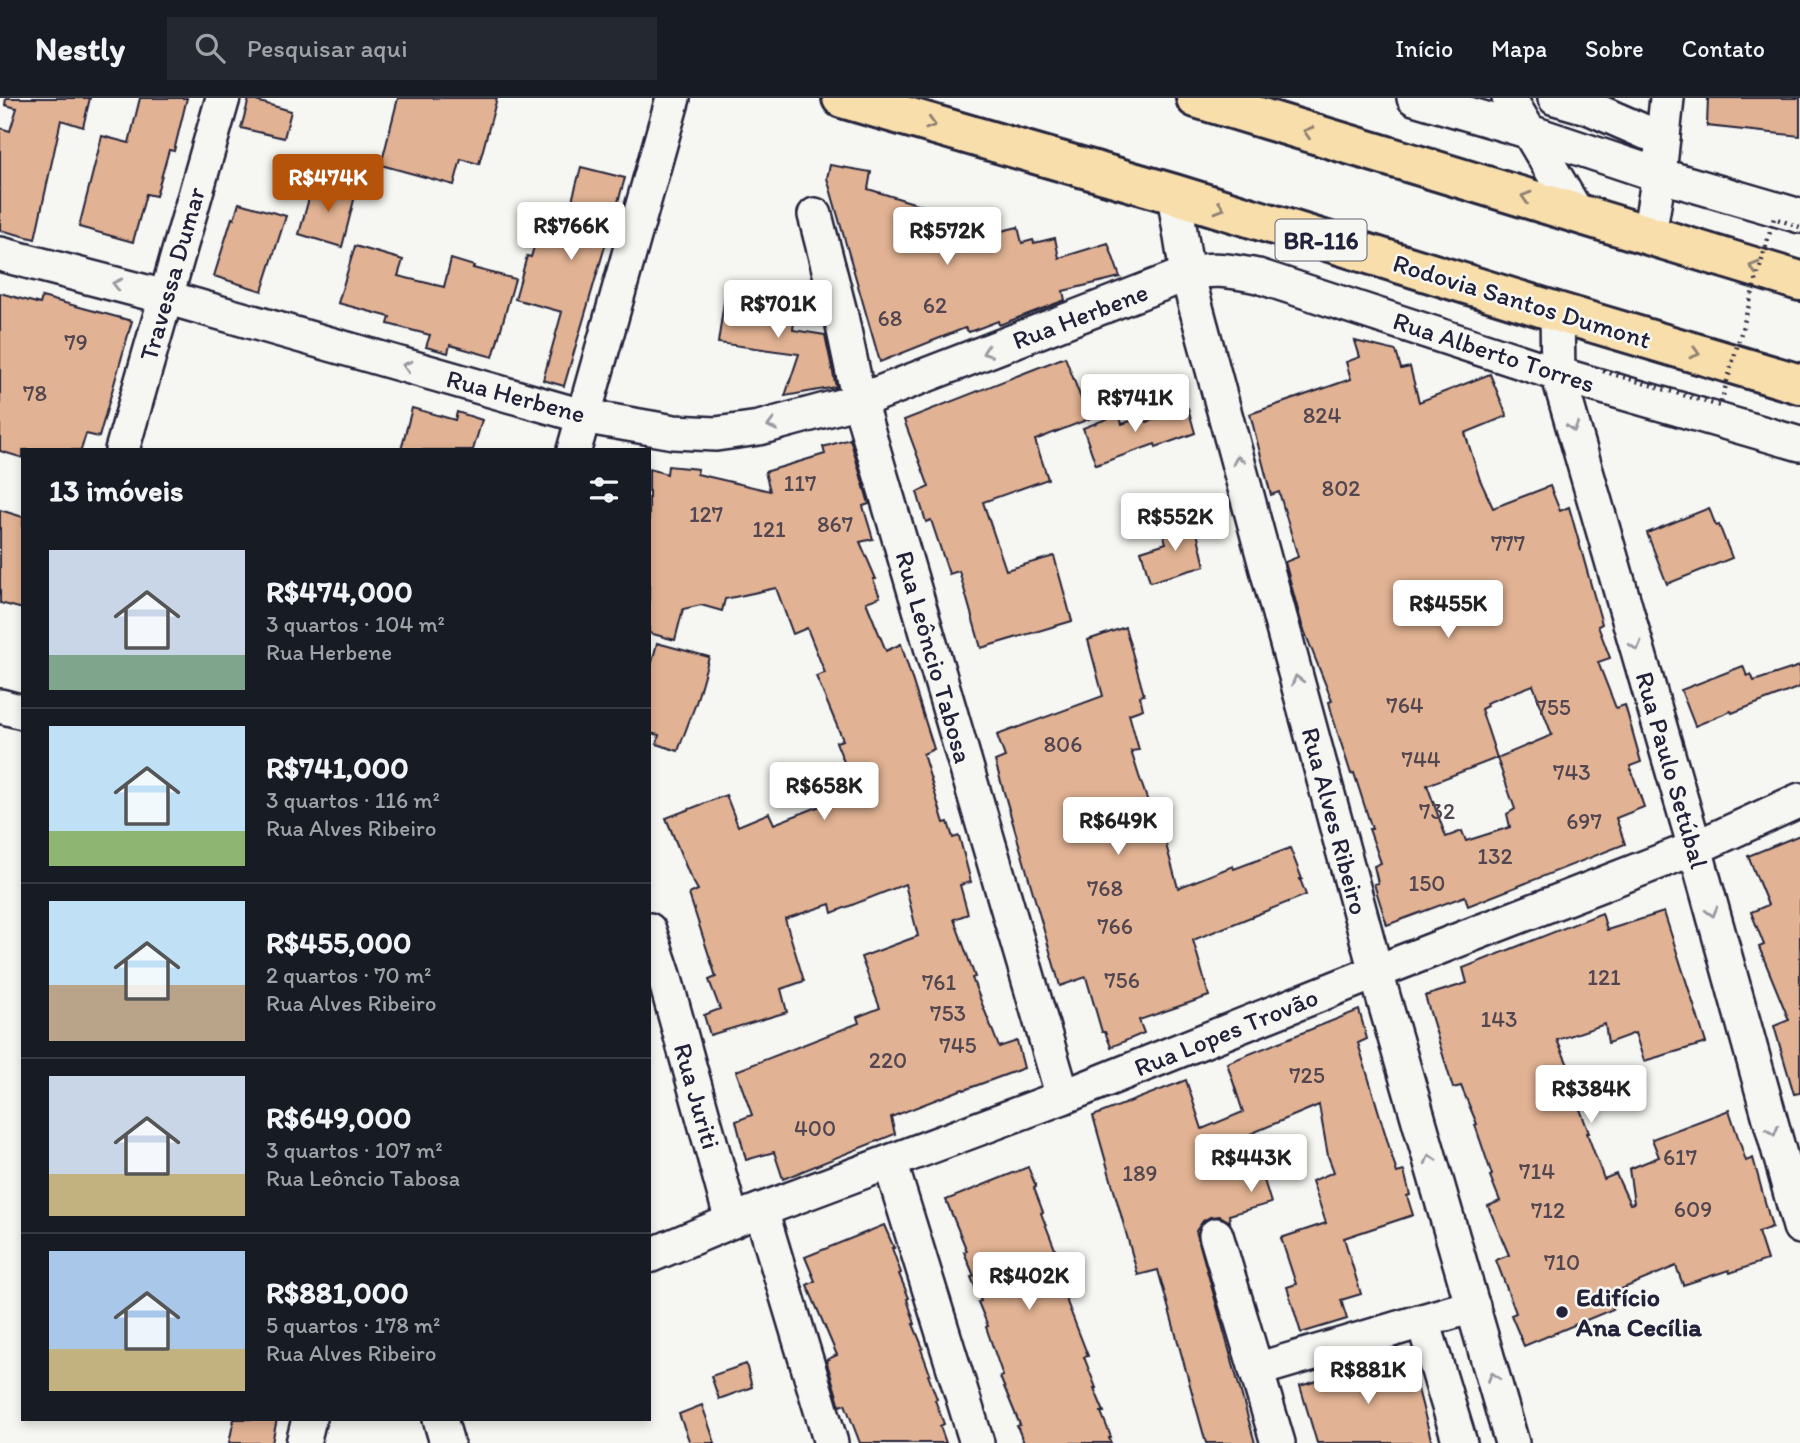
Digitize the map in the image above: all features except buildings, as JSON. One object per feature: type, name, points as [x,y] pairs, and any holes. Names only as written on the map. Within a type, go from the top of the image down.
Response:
[{"type":"highway","name":"Rodovia Santos Dumont","points":[[842,98],[1174,194],[1800,384]]},
{"type":"highway","points":[[1218,101],[1800,281]]},
{"type":"street","name":"Travessa Dumar","points":[[123,448],[223,98]]},
{"type":"street","points":[[574,448],[673,98]]},
{"type":"street","points":[[1414,98],[1800,216]]},
{"type":"street","points":[[1509,98],[1577,213]]},
{"type":"street","points":[[1555,98],[1590,108],[1645,132],[1663,136]]},
{"type":"street","points":[[1649,235],[1667,98]]},
{"type":"street","name":"Rua Alves Ribeiro","points":[[1174,194],[1187,274],[1376,972],[1511,1443]]},
{"type":"street","name":"Rua Leôncio Tabosa","points":[[816,215],[859,401],[1063,1097]]},
{"type":"street","name":"Rua Herbene","points":[[0,254],[165,297],[582,416],[674,432],[716,434],[759,428],[859,401],[1187,274]]},
{"type":"street","name":"Rua Alberto Torres","points":[[1187,274],[1208,269],[1258,276],[1558,374],[1800,444]]},
{"type":"street","name":"Rua Paulo Setúbal","points":[[1557,312],[1558,374],[1695,848],[1800,1227]]},
{"type":"street","points":[[0,706],[21,711]]},
{"type":"street","name":"Rua Lopes Trovão","points":[[651,1255],[747,1216],[1063,1097],[1695,848],[1800,800]]},
{"type":"street","name":"Rua Juriti","points":[[651,936],[747,1216],[831,1443]]},
{"type":"street","points":[[890,1162],[977,1443]]},
{"type":"street","points":[[1216,1235],[1278,1443]]},
{"type":"street","points":[[1256,1370],[1473,1306]]},
{"type":"street","points":[[1423,1321],[1460,1443]]},
{"type":"street","points":[[303,1443],[308,1421]]},
{"type":"street","points":[[441,1421],[447,1443]]},
{"type":"path","points":[[1603,371],[1720,406],[1774,218],[1800,227]]},
{"type":"place","name":"Edifício Ana Cecília","points":[[1562,1312]]}]
